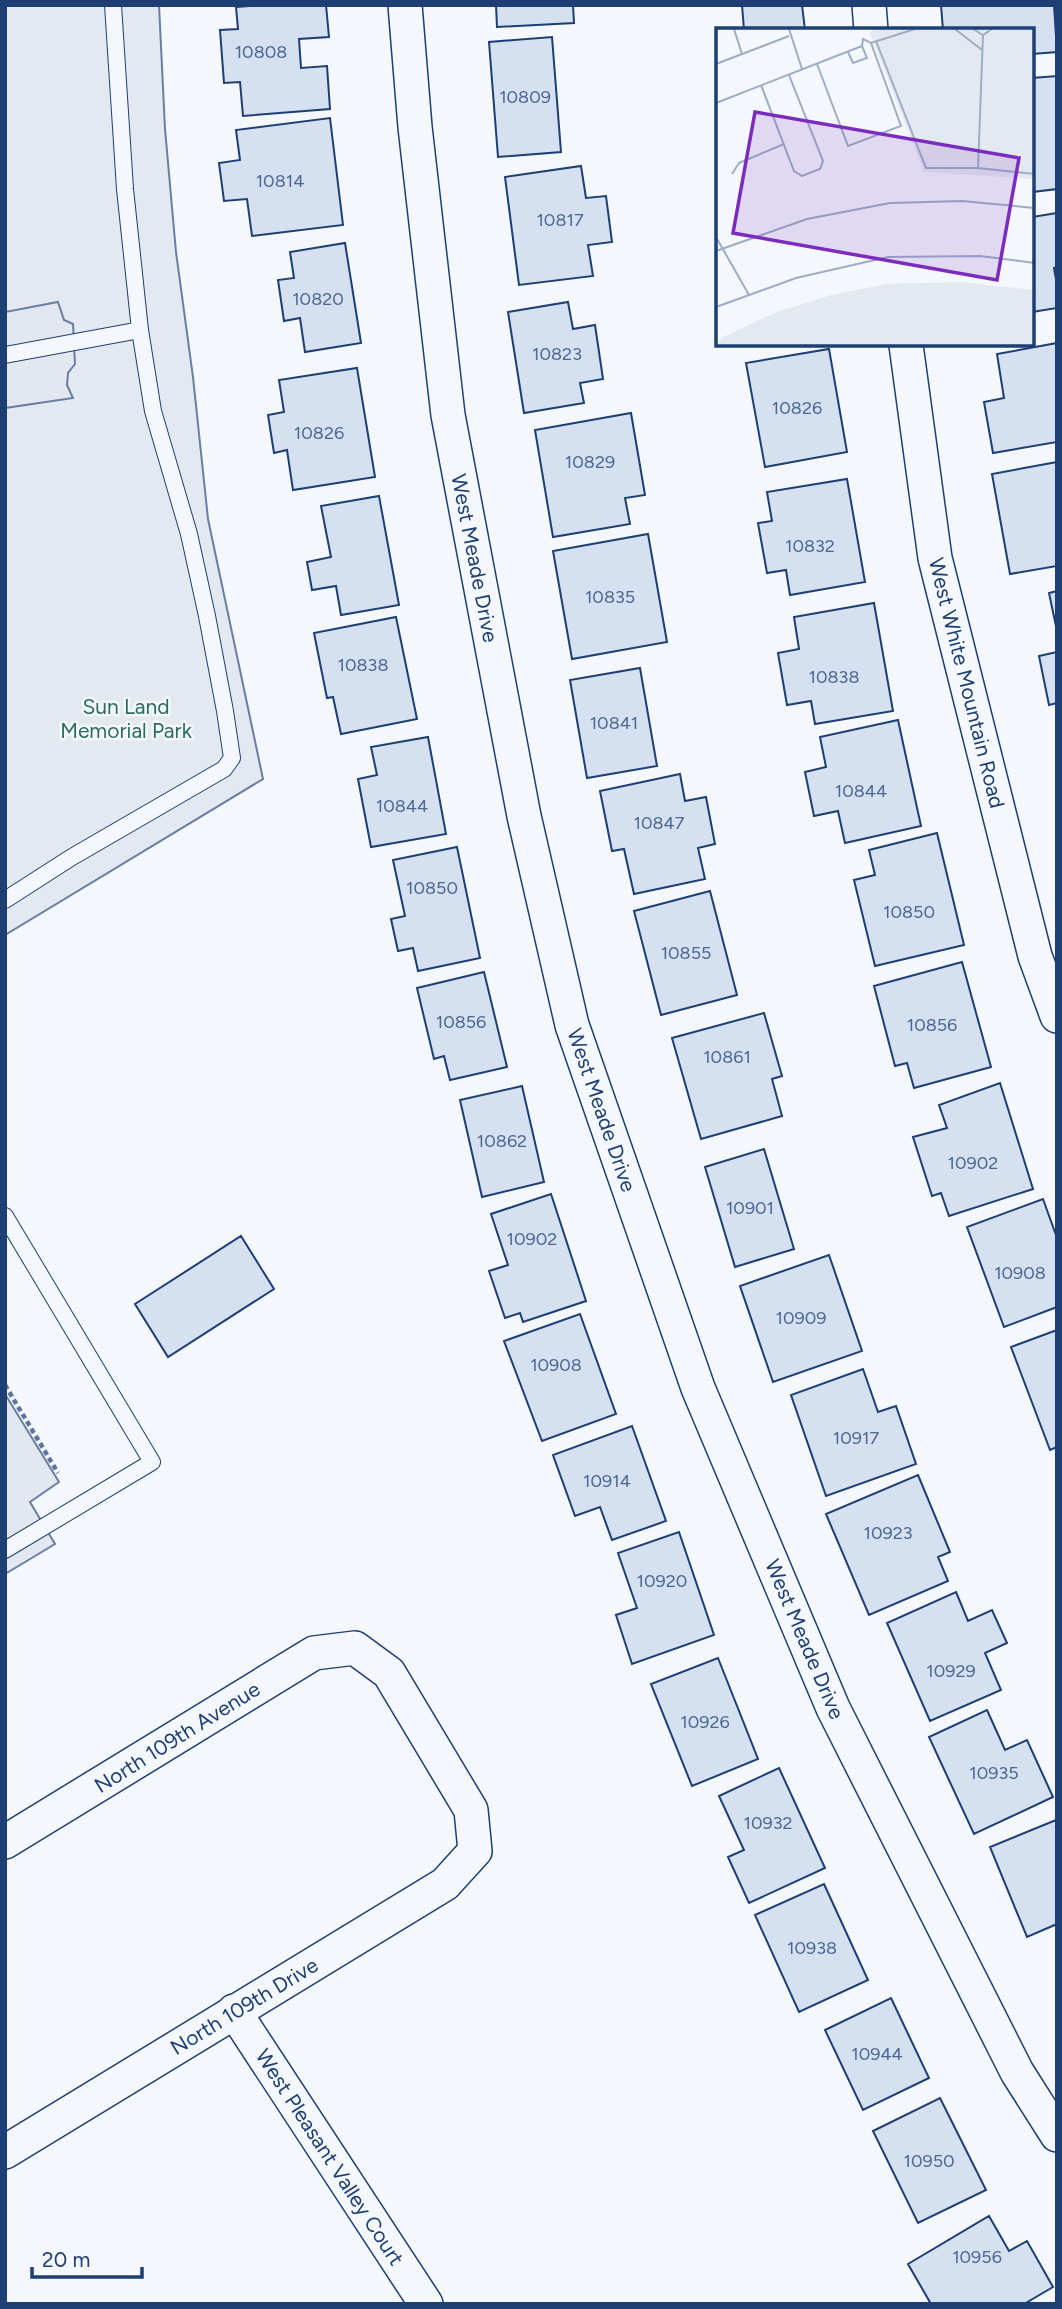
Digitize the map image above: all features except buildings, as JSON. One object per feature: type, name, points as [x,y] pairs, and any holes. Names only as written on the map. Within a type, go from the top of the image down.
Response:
[{"type":"street","name":"West Meade Drive","points":[[405,5],[415,127],[448,415],[524,816],[572,1025],[698,1388],[834,1709],[1017,2072],[1057,2135]]},
{"type":"street","points":[[869,5],[872,28]]},
{"type":"street","name":"West White Mountain Road","points":[[906,346],[935,558],[1035,956],[1057,1016]]},
{"type":"street","name":"North 109th Avenue","points":[[5,1842],[314,1653],[355,1648],[389,1673],[471,1810],[475,1851]]},
{"type":"street","name":"North 109th Drive","points":[[5,2152],[445,1884],[475,1851]]},
{"type":"street","name":"West Pleasant Valley Court","points":[[234,2011],[426,2304]]},
{"type":"lane","points":[[5,900],[72,857],[224,769],[232,758],[207,616],[189,534],[153,411],[140,330],[125,189],[113,5]]},
{"type":"lane","points":[[5,355],[140,330]]},
{"type":"lane","points":[[5,1216],[152,1462],[5,1550]]},
{"type":"path","points":[[5,1385],[58,1473]]},
{"type":"green space","name":"Sun Land Memorial Park","points":[[5,5],[159,5],[165,129],[176,252],[208,519],[263,779],[5,935]]},
{"type":"shaded area","points":[[58,302],[64,320],[73,324],[75,364],[68,373],[67,385],[73,398],[5,408],[5,312]]},
{"type":"shaded area","points":[[5,1394],[59,1482],[30,1502],[55,1544],[5,1574]]}]
